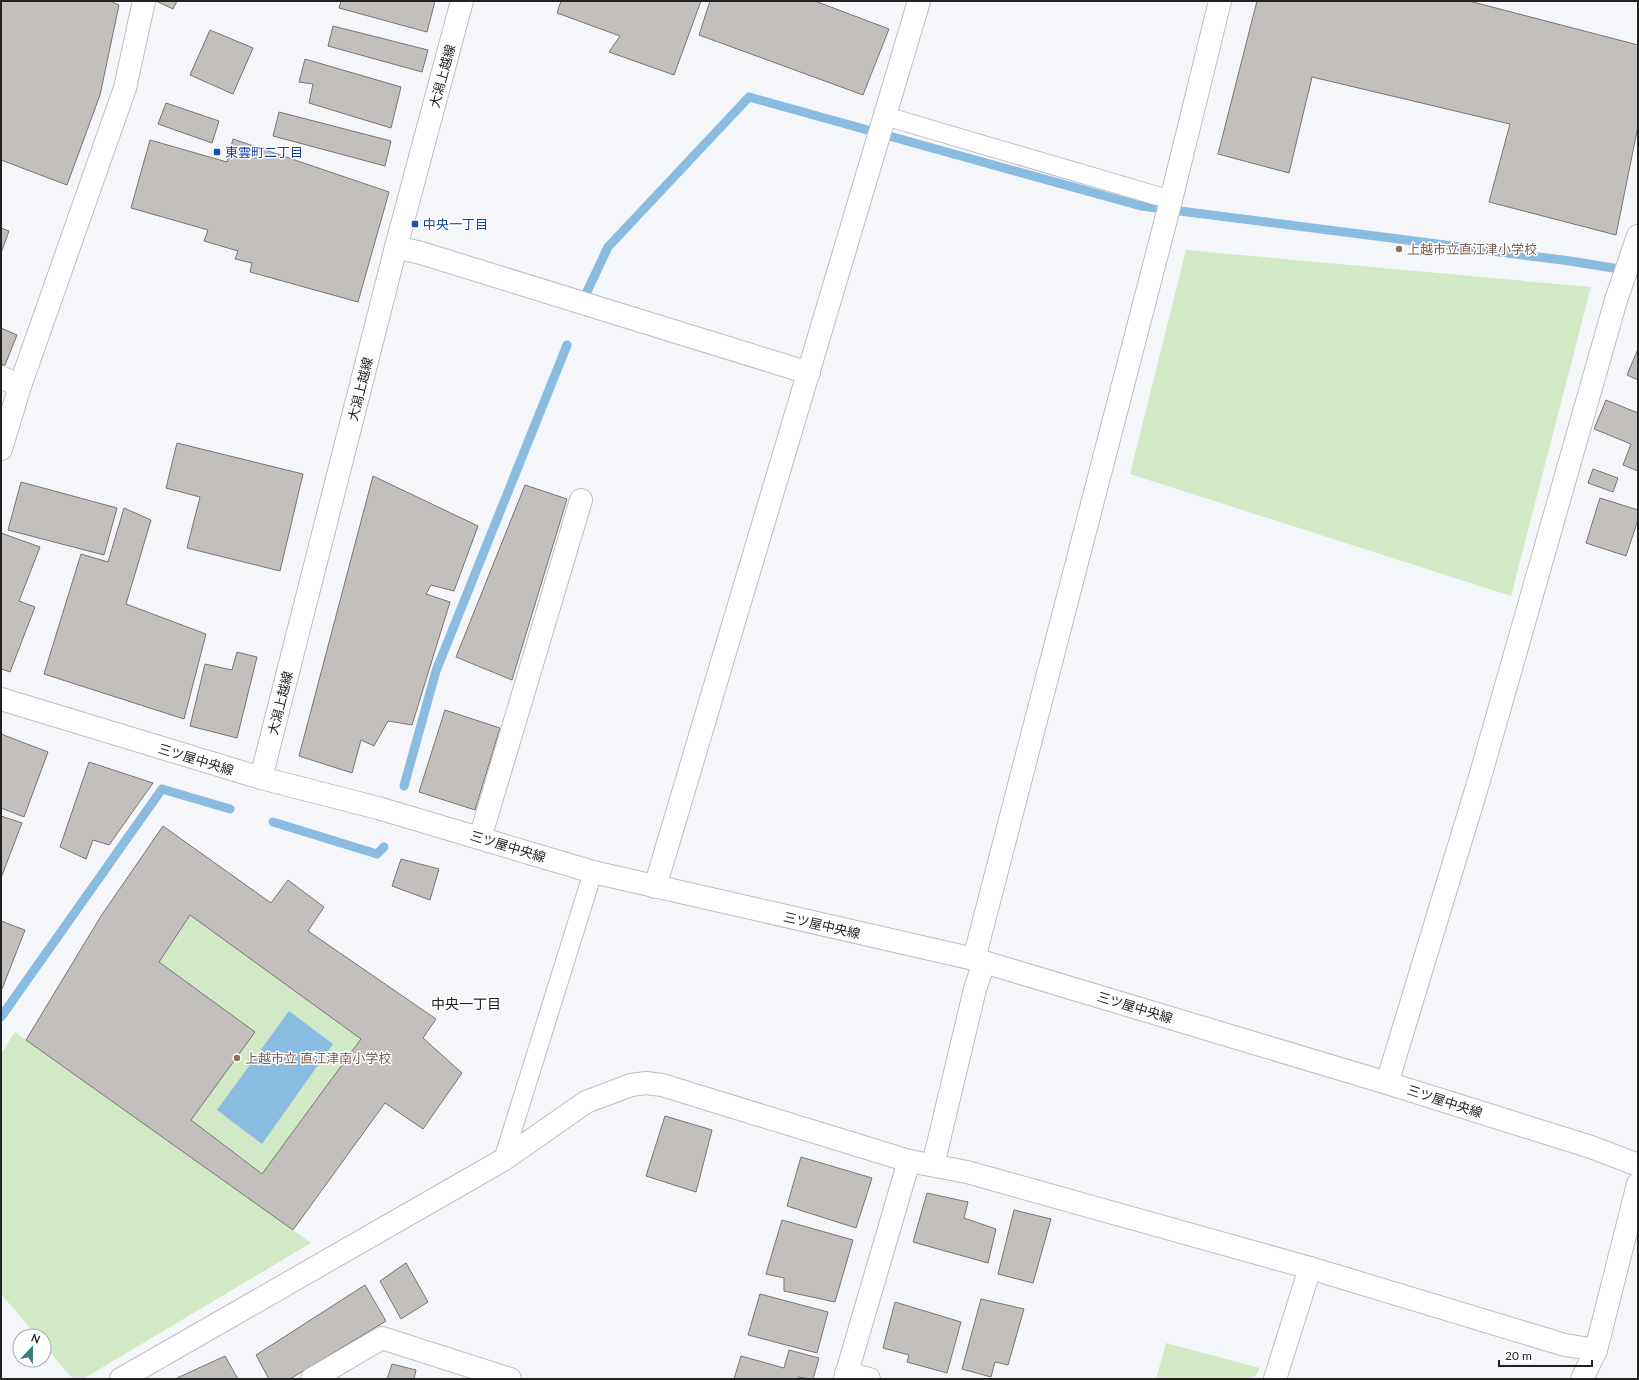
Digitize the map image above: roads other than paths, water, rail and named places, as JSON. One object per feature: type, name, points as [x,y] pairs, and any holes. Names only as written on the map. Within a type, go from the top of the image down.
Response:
[{"type":"street","name":"大潟上越線","points":[[261,778],[396,247],[462,1]]},
{"type":"street","points":[[655,887],[919,1]]},
{"type":"street","points":[[933,1165],[975,989],[979,961],[1220,1]]},
{"type":"street","points":[[1,448],[10,381],[125,88],[142,2]]},
{"type":"street","points":[[1387,1083],[1480,777],[1616,300],[1638,236]]},
{"type":"street","points":[[396,247],[428,255],[809,373]]},
{"type":"street","points":[[480,838],[581,500]]},
{"type":"street","name":"三ツ屋中央線","points":[[1,700],[261,778],[378,808],[593,872],[979,961],[1387,1083],[1591,1147],[1638,1165]]},
{"type":"street","points":[[121,1379],[503,1160],[586,1102],[631,1085],[646,1083],[662,1085],[909,1161],[967,1172],[1310,1268],[1565,1345],[1596,1350]]},
{"type":"street","points":[[869,1379],[846,1376],[909,1161]]},
{"type":"street","points":[[1582,1379],[1596,1350],[1638,1184]]},
{"type":"street","points":[[1275,1379],[1310,1268]]},
{"type":"street","points":[[312,1379],[382,1338],[510,1379]]},
{"type":"lane","points":[[885,116],[1170,200]]},
{"type":"lane","points":[[503,1160],[593,872]]},
{"type":"water","points":[[289,1011],[333,1044],[262,1144],[217,1110]]},
{"type":"waterway","points":[[584,298],[608,247],[749,97],[1141,206],[1570,261],[1638,272]]},
{"type":"waterway","points":[[404,786],[436,671],[567,345]]},
{"type":"waterway","points":[[1,1017],[162,789],[230,809]]},
{"type":"waterway","points":[[273,822],[377,854],[384,847]]},
{"type":"place","name":"東雲町二丁目","points":[[217,152]]},
{"type":"place","name":"中央一丁目","points":[[415,224]]},
{"type":"place","name":"上越市立直江津小学校","points":[[1399,249]]},
{"type":"place","name":"上越市立 直江津南小学校","points":[[237,1058]]},
{"type":"district","name":"中央一丁目","points":[[466,1004]]}]
